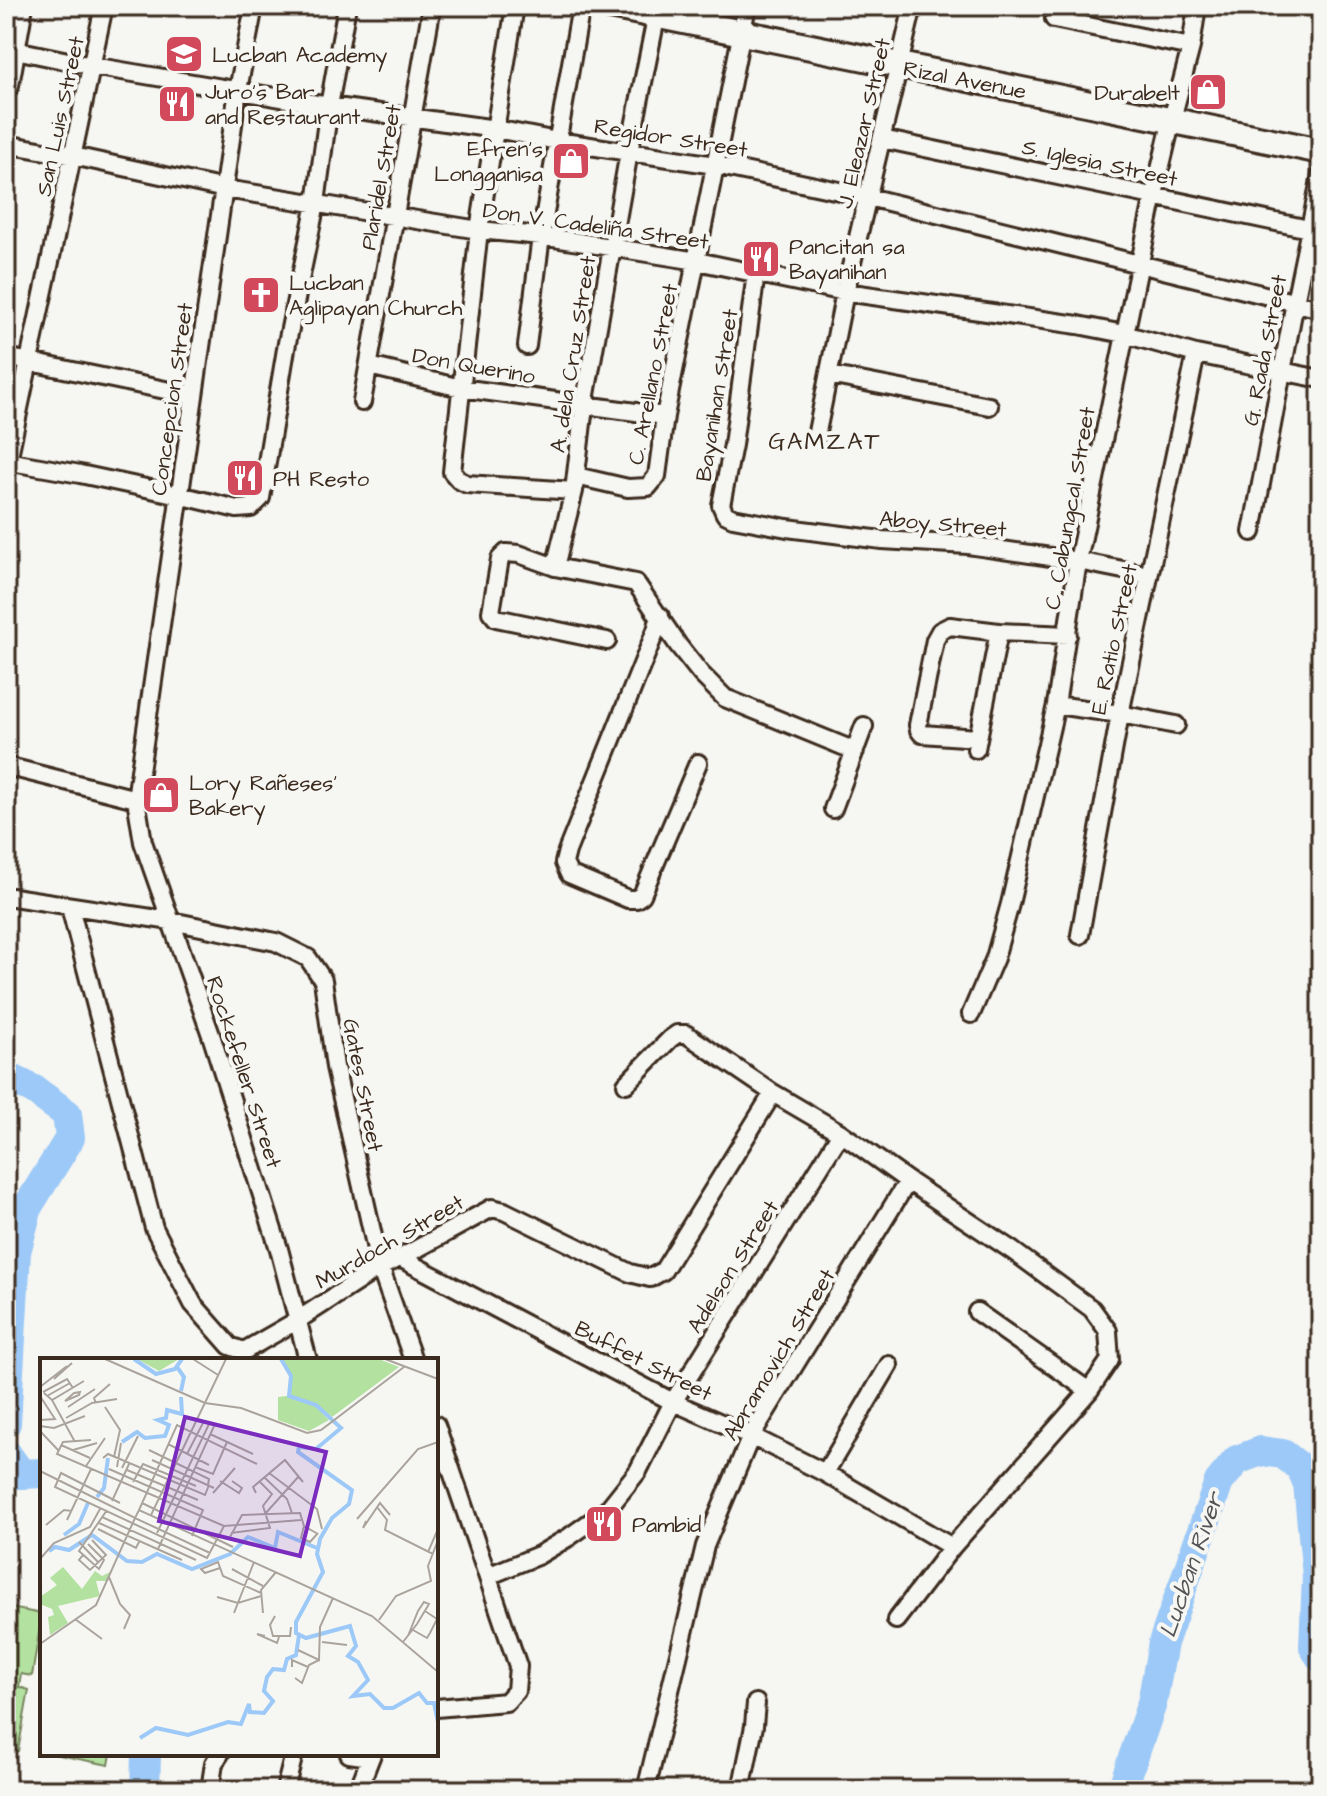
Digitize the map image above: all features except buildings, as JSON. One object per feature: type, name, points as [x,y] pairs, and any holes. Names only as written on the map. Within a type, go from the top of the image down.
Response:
[{"type":"main road","points":[[6,85],[9,49],[20,6]]},
{"type":"main road","name":"Rizal Avenue","points":[[610,6],[658,11],[899,66],[1321,151]]},
{"type":"street","name":"San Luis Street","points":[[7,464],[104,6]]},
{"type":"street","name":"Concepcion Street","points":[[136,799],[238,90],[254,6]]},
{"type":"street","points":[[7,464],[80,474],[237,509],[251,508],[261,498],[287,343],[316,203],[347,6]]},
{"type":"street","name":"Plaridel Street","points":[[362,402],[432,6]]},
{"type":"street","points":[[515,6],[479,230],[452,472],[467,484],[575,483]]},
{"type":"street","points":[[527,346],[541,236],[581,6]]},
{"type":"street","name":"C. Arellano Street","points":[[575,483],[648,487],[657,476],[665,416],[747,6]]},
{"type":"street","name":"J. Eleazar Street","points":[[816,437],[845,292],[913,6]]},
{"type":"street","name":"C. Cabungcal Street","points":[[971,1014],[995,958],[1010,904],[1056,705],[1078,561],[1154,195],[1191,47],[1197,6]]},
{"type":"street","name":"A. dela Cruz Street","points":[[555,567],[575,483],[584,406],[611,248],[658,11]]},
{"type":"street","points":[[1054,19],[1191,47]]},
{"type":"street","name":"Regidor Street","points":[[9,49],[329,106],[496,129],[715,165],[868,197],[1321,309]]},
{"type":"street","name":"S. Iglesia Street","points":[[882,139],[1309,229]]},
{"type":"street","name":"Don V. Cadeliña Street","points":[[6,144],[225,189],[697,261],[845,292],[1078,325],[1196,354],[1321,379]]},
{"type":"street","name":"G. Rada Street","points":[[1252,532],[1321,175]]},
{"type":"street","name":"Bayanihan Street","points":[[733,518],[725,514],[721,505],[733,445],[756,273]]},
{"type":"street","name":"E. Ratio Street","points":[[1080,935],[1120,714],[1196,354]]},
{"type":"street","points":[[6,357],[194,396]]},
{"type":"street","name":"Don Querino","points":[[369,366],[461,388],[665,416]]},
{"type":"street","points":[[829,375],[989,406]]},
{"type":"street","name":"Aboy Street","points":[[733,518],[882,540],[968,545],[1148,575]]},
{"type":"street","points":[[607,641],[496,618],[491,612],[500,559],[506,553],[519,554],[555,567],[636,583],[678,645],[725,698],[855,751]]},
{"type":"street","points":[[660,616],[567,851],[564,863],[569,874],[628,899],[642,895],[698,763]]},
{"type":"street","points":[[999,632],[977,744],[922,734],[918,725],[935,640],[940,631],[950,626],[1068,635]]},
{"type":"street","points":[[1056,705],[1176,725]]},
{"type":"street","points":[[833,809],[864,726]]},
{"type":"street","points":[[6,766],[136,799]]},
{"type":"street","name":"Rockefeller Street","points":[[136,799],[143,842],[211,1035],[279,1249],[308,1358]]},
{"type":"street","name":"Gates Street","points":[[13,897],[171,921],[276,942],[308,958],[323,980],[335,1067],[380,1267],[412,1358]]},
{"type":"street","name":"Murdoch Street","points":[[70,907],[154,1228],[193,1304],[230,1346],[244,1351],[380,1267],[492,1208],[630,1273],[650,1278],[663,1271],[773,1093]]},
{"type":"street","points":[[626,1084],[670,1039],[677,1034],[686,1034],[773,1093],[841,1133],[1013,1251],[1092,1309],[1108,1331],[1110,1360],[1089,1391],[952,1547],[896,1620]]},
{"type":"street","name":"Adelson Street","points":[[488,1576],[539,1555],[607,1510],[638,1471],[673,1402],[841,1133]]},
{"type":"street","name":"Abramovich Street","points":[[646,1790],[705,1546],[751,1436],[908,1181]]},
{"type":"street","name":"Buffet Street","points":[[400,1258],[673,1402],[825,1473],[952,1547]]},
{"type":"street","points":[[977,1312],[1089,1391]]},
{"type":"street","points":[[825,1473],[889,1365]]},
{"type":"street","points":[[438,1431],[518,1666],[516,1691],[506,1702],[438,1708]]},
{"type":"street","points":[[741,1790],[756,1703]]},
{"type":"street","points":[[210,1790],[214,1763],[219,1756]]},
{"type":"street","points":[[285,1790],[294,1756]]},
{"type":"street","points":[[358,1790],[371,1756]]},
{"type":"green space","points":[[6,1607],[40,1614],[40,1626],[32,1676],[21,1674],[19,1687],[29,1690],[18,1751],[6,1749]]},
{"type":"green space","points":[[64,1756],[111,1756],[109,1765]]},
{"type":"waterway","points":[[6,1076],[34,1090],[67,1114],[70,1138],[28,1206],[16,1252],[6,1423]]},
{"type":"waterway","name":"Lucban River","points":[[1122,1790],[1152,1703],[1163,1643],[1219,1482],[1237,1460],[1261,1451],[1283,1454],[1301,1468],[1308,1484],[1317,1576],[1314,1647],[1321,1658]]},
{"type":"waterway","points":[[6,1453],[21,1474],[40,1473]]},
{"type":"waterway","points":[[145,1790],[146,1756]]},
{"type":"place","name":"Lucban Academy","points":[[184,54]]},
{"type":"place","name":"Durabelt","points":[[1208,92]]},
{"type":"place","name":"Juro's Bar and Restaurant","points":[[177,104]]},
{"type":"place","name":"Efren's Longganisa","points":[[571,161]]},
{"type":"place","name":"Pancitan sa Bayanihan","points":[[761,259]]},
{"type":"place","name":"Lucban Aglipayan Church","points":[[261,295]]},
{"type":"place","name":"PH Resto","points":[[245,478]]},
{"type":"place","name":"Lory Rañeses' Bakery","points":[[161,795]]},
{"type":"place","name":"Pambid","points":[[604,1524]]},
{"type":"district","name":"GAMZAT","points":[[825,441]]}]
